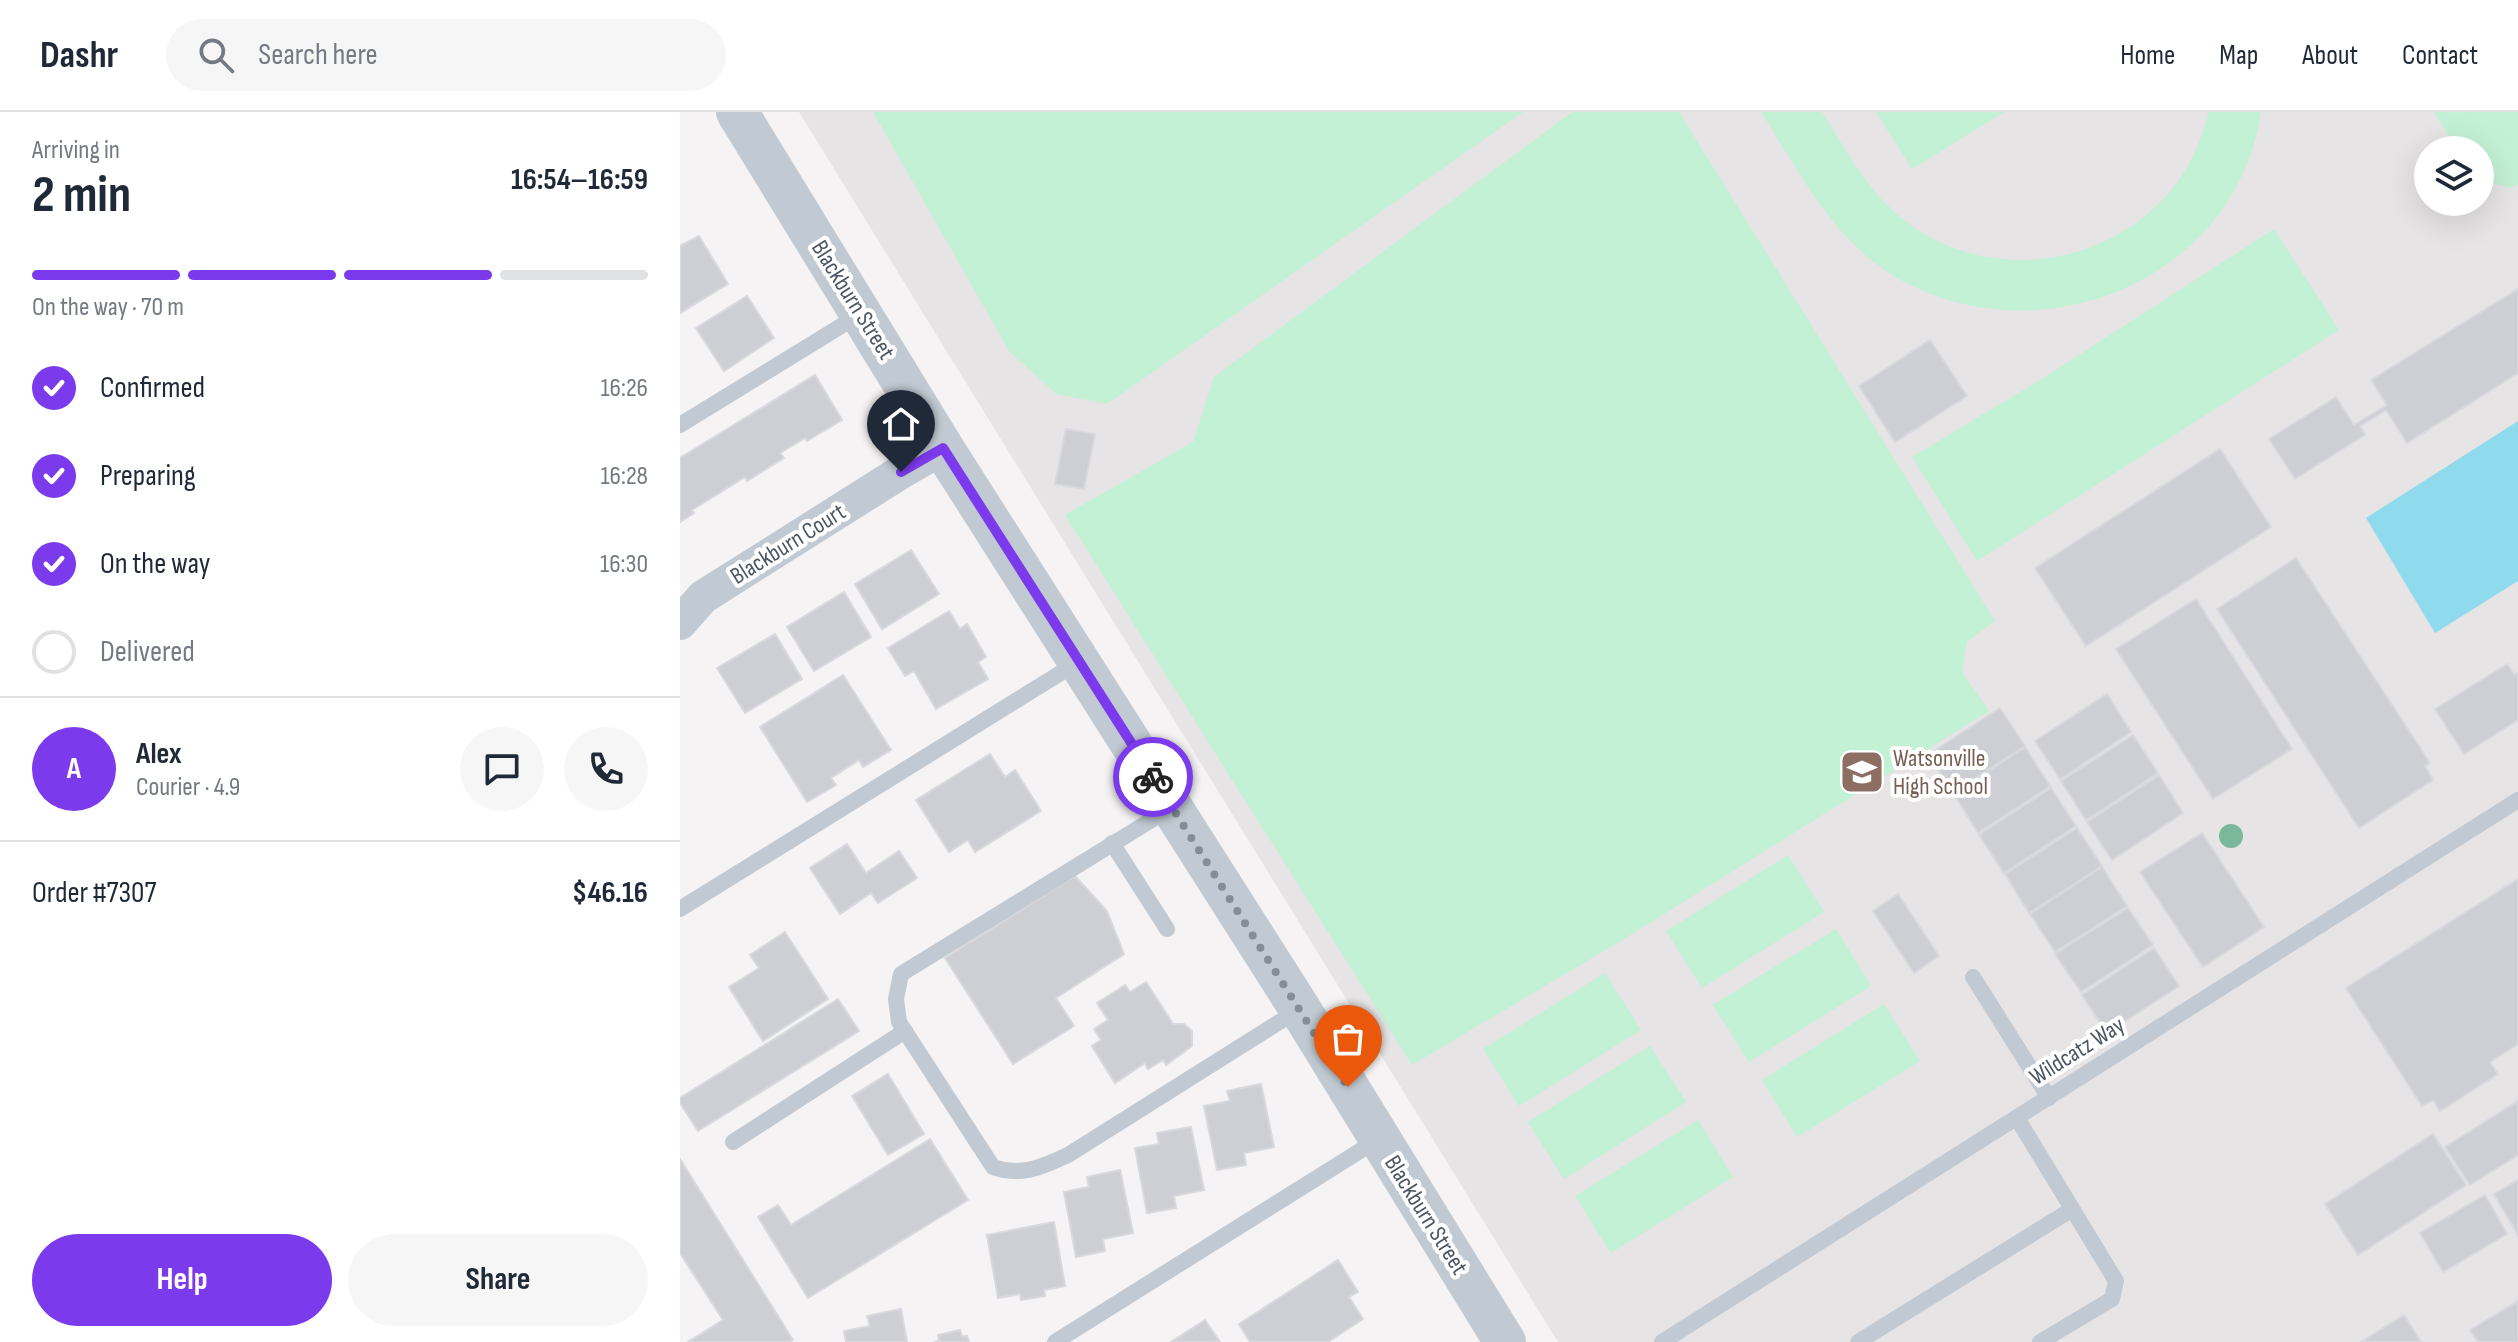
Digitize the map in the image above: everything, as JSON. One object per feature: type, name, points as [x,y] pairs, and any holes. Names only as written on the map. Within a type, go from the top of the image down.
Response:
[{"type":"street","name":"Blackburn Street","points":[[737,112],[943,448],[1300,1009],[1505,1342]]},
{"type":"street","name":"Blackburn Court","points":[[680,623],[703,597],[943,448]]},
{"type":"lane","points":[[680,425],[861,314]]},
{"type":"lane","points":[[680,909],[1080,661]]},
{"type":"lane","name":"Wildcatz Way","points":[[1662,1342],[2518,800]]},
{"type":"lane","points":[[1173,807],[901,974],[896,999],[899,1022],[993,1167],[1010,1173],[1035,1170],[1068,1155],[1300,1009]]},
{"type":"lane","points":[[1112,843],[1167,929]]},
{"type":"lane","points":[[1973,977],[2049,1098]]},
{"type":"lane","points":[[733,1142],[905,1031]]},
{"type":"lane","points":[[2017,1118],[2116,1281],[2112,1299],[2040,1342]]},
{"type":"lane","points":[[1055,1342],[1379,1139]]},
{"type":"lane","points":[[1858,1342],[2071,1210]]},
{"type":"shaded area","name":"Watsonville High School","points":[[799,112],[2518,112],[2518,1342],[1558,1342]]},
{"type":"green space","points":[[873,112],[1523,112],[1107,404],[1056,394],[1009,351]]},
{"type":"green space","points":[[1572,112],[1679,112],[1995,621],[1967,642],[1962,672],[1989,711],[1624,939],[1412,1065],[1065,515],[1193,442],[1214,377]]},
{"type":"green space","points":[[1761,112],[1822,112],[1875,192],[1898,215],[1930,237],[1964,252],[2001,259],[2038,259],[2074,253],[2108,239],[2140,220],[2168,194],[2182,175],[2198,145],[2209,112],[2261,112],[2244,171],[2214,220],[2173,260],[2124,288],[2070,306],[2012,310],[1955,302],[1899,279],[1876,264],[1837,226],[1820,204]]},
{"type":"green space","points":[[1876,112],[2004,112],[1912,169]]},
{"type":"green space","points":[[2434,112],[2518,112],[2518,184],[2511,188],[2494,184],[2494,136],[2449,136]]},
{"type":"green space","points":[[2274,229],[2339,330],[1977,561],[1912,457],[2037,382]]},
{"type":"green space","points":[[1788,855],[1824,912],[1702,988],[1666,931]]},
{"type":"green space","points":[[1836,929],[1871,986],[1749,1062],[1713,1005]]},
{"type":"green space","points":[[1605,973],[1641,1030],[1519,1106],[1483,1049]]},
{"type":"green space","points":[[1884,1004],[1920,1061],[1797,1137],[1762,1080]]},
{"type":"green space","points":[[1650,1046],[1686,1102],[1564,1179],[1528,1122]]},
{"type":"green space","points":[[1698,1120],[1733,1177],[1611,1253],[1575,1196]]},
{"type":"water","points":[[2518,421],[2518,581],[2435,633],[2366,518]]},
{"type":"building","points":[[699,236],[728,284],[680,313],[680,246]]},
{"type":"building","points":[[2518,289],[2518,373],[2407,443],[2386,410],[2360,426],[2365,435],[2295,479],[2269,439],[2336,397],[2354,425],[2387,405],[2371,380]]},
{"type":"building","points":[[747,296],[774,338],[724,371],[696,328]]},
{"type":"building","points":[[1930,340],[1967,396],[1895,442],[1859,386]]},
{"type":"building","points":[[815,375],[842,420],[780,453],[784,458],[747,481],[745,477],[692,510],[694,513],[680,522],[680,458]]},
{"type":"building","points":[[1066,429],[1095,434],[1084,489],[1055,484]]},
{"type":"building","points":[[2220,449],[2271,527],[2086,646],[2035,568]]},
{"type":"building","points":[[911,550],[939,594],[882,629],[855,584]]},
{"type":"building","points":[[2296,558],[2430,763],[2425,766],[2433,780],[2359,828],[2217,609]]},
{"type":"building","points":[[844,592],[871,637],[814,671],[787,627]]},
{"type":"building","points":[[2196,599],[2292,749],[2213,799],[2116,649]]},
{"type":"building","points":[[949,611],[960,629],[967,624],[986,657],[978,662],[988,679],[936,709],[914,671],[905,676],[888,648]]},
{"type":"building","points":[[775,634],[802,679],[745,713],[717,668]]},
{"type":"building","points":[[2507,664],[2515,675],[2518,673],[2518,720],[2464,754],[2435,709]]},
{"type":"building","points":[[843,675],[891,750],[863,767],[859,760],[831,778],[836,785],[807,802],[760,727]]},
{"type":"building","points":[[2107,694],[2131,732],[2060,779],[2035,741]]},
{"type":"building","points":[[2000,708],[2025,746],[1953,792],[1928,755]]},
{"type":"building","points":[[2133,735],[2158,773],[2086,820],[2061,781]]},
{"type":"building","points":[[2025,747],[2050,786],[1978,833],[1954,794]]},
{"type":"building","points":[[990,754],[1005,777],[1015,770],[1041,811],[975,852],[968,840],[949,852],[916,800]]},
{"type":"building","points":[[2159,775],[2183,813],[2112,860],[2087,822]]},
{"type":"building","points":[[2051,788],[2076,826],[2004,873],[1979,835]]},
{"type":"building","points":[[2077,828],[2102,866],[2029,913],[2005,874]]},
{"type":"building","points":[[2202,833],[2264,927],[2203,967],[2140,872]]},
{"type":"building","points":[[847,844],[866,873],[899,851],[917,878],[878,903],[871,893],[840,914],[810,868]]},
{"type":"building","points":[[2102,867],[2127,906],[2055,952],[2030,914]]},
{"type":"building","points":[[1075,876],[1107,911],[1124,954],[1056,998],[1074,1026],[1013,1064],[945,958]]},
{"type":"building","points":[[2518,879],[2518,1044],[2490,1062],[2498,1074],[2440,1111],[2433,1100],[2422,1106],[2346,988]]},
{"type":"building","points":[[1898,894],[1939,956],[1914,973],[1873,911]]},
{"type":"building","points":[[2128,908],[2153,945],[2081,992],[2055,954]]},
{"type":"building","points":[[785,932],[828,999],[763,1041],[729,987],[759,968],[750,955]]},
{"type":"building","points":[[2154,948],[2179,986],[2107,1033],[2082,995]]},
{"type":"building","points":[[1146,982],[1173,1024],[1184,1024],[1192,1031],[1192,1046],[1166,1065],[1163,1060],[1148,1069],[1145,1063],[1115,1083],[1092,1046],[1101,1040],[1094,1029],[1108,1020],[1097,1003],[1125,985],[1130,992]]},
{"type":"building","points":[[838,999],[859,1031],[698,1131],[680,1098]]},
{"type":"building","points":[[888,1074],[924,1134],[888,1155],[852,1096]]},
{"type":"building","points":[[1261,1084],[1274,1147],[1244,1153],[1246,1165],[1217,1170],[1204,1106],[1230,1101],[1227,1091]]},
{"type":"building","points":[[2518,1101],[2518,1155],[2470,1185],[2445,1147]]},
{"type":"building","points":[[1191,1127],[1204,1190],[1174,1196],[1176,1208],[1147,1213],[1135,1148],[1159,1144],[1157,1133]]},
{"type":"building","points":[[2433,1134],[2466,1185],[2358,1255],[2325,1204]]},
{"type":"building","points":[[930,1139],[968,1200],[808,1298],[758,1217],[778,1205],[791,1225]]},
{"type":"building","points":[[680,1159],[793,1340],[688,1342],[723,1320],[680,1253]]},
{"type":"building","points":[[1120,1170],[1133,1233],[1103,1239],[1105,1251],[1076,1257],[1064,1192],[1089,1187],[1087,1177]]},
{"type":"building","points":[[2518,1180],[2518,1235],[2494,1194]]},
{"type":"building","points":[[2485,1195],[2507,1234],[2443,1272],[2420,1233]]},
{"type":"building","points":[[1054,1222],[1065,1286],[1044,1290],[1045,1296],[1021,1300],[1020,1294],[998,1298],[987,1235]]},
{"type":"building","points":[[1338,1260],[1358,1292],[1349,1297],[1363,1319],[1328,1342],[1250,1342],[1239,1324]]},
{"type":"building","points":[[2518,1301],[2518,1342],[2478,1342],[2470,1330]]},
{"type":"building","points":[[901,1309],[907,1342],[846,1342],[844,1331],[870,1326],[867,1316]]},
{"type":"building","points":[[2404,1315],[2421,1342],[2361,1342]]},
{"type":"building","points":[[1205,1320],[1220,1342],[1171,1342]]},
{"type":"building","points":[[960,1330],[962,1337],[967,1336],[969,1342],[934,1342],[939,1341],[938,1335]]},
{"type":"way so far","points":[[1153,777],[1348,1087]]},
{"type":"place","name":"Watsonville High School","points":[[1862,772]]},
{"type":"route","points":[[901,472],[943,448],[1153,777]]}]
